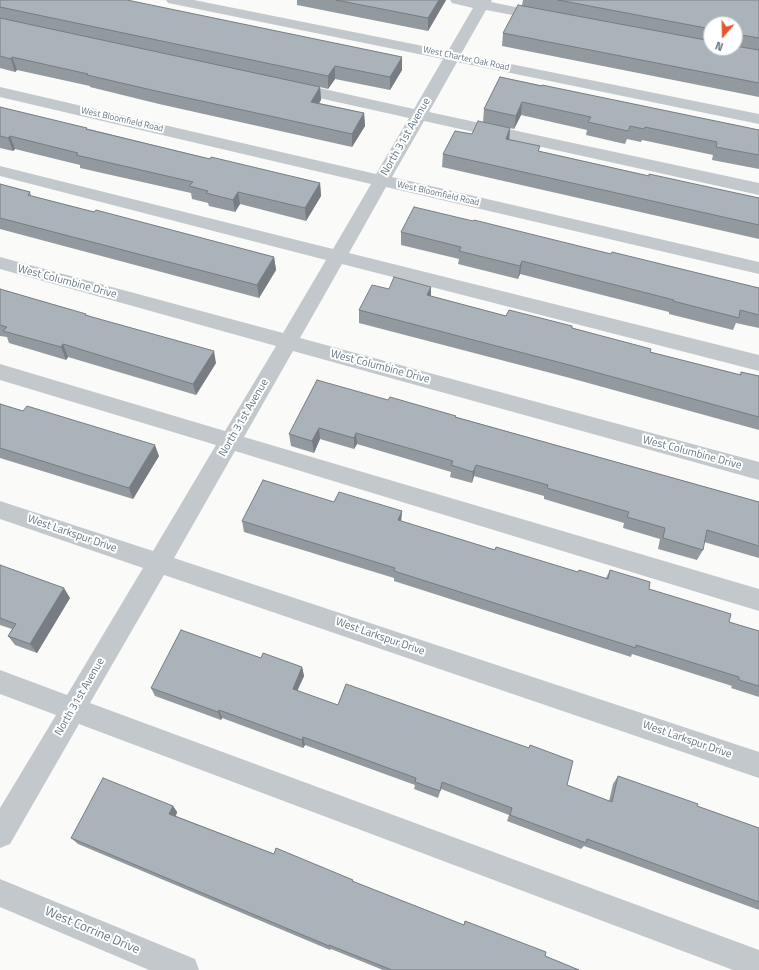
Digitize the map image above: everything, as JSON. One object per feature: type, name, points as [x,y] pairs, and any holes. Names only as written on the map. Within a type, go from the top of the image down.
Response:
[{"type":"street","name":"West Charter Oak Road","points":[[173,0],[759,119]]},
{"type":"street","points":[[457,0],[484,2],[559,19]]},
{"type":"street","name":"North 31st Avenue","points":[[0,834],[288,342],[484,2]]},
{"type":"street","points":[[279,84],[759,189]]},
{"type":"street","name":"West Bloomfield Road","points":[[0,92],[759,268]]},
{"type":"street","points":[[0,171],[759,363]]},
{"type":"street","name":"West Columbine Drive","points":[[0,263],[759,471]]},
{"type":"street","points":[[0,372],[759,600]]},
{"type":"street","name":"West Larkspur Drive","points":[[0,510],[759,765]]},
{"type":"street","points":[[0,682],[759,965]]},
{"type":"street","name":"West Corrine Drive","points":[[0,893],[184,970]]},
{"type":"building","points":[[0,0],[127,0],[402,57],[390,77],[335,66],[328,76],[0,7]]},
{"type":"building","points":[[336,0],[439,0],[428,18]]},
{"type":"building","points":[[558,0],[759,0],[759,38],[743,35],[743,16],[703,16],[703,27]]},
{"type":"building","points":[[518,5],[703,40],[703,56],[743,56],[743,47],[759,50],[759,83],[503,33]]},
{"type":"building","points":[[0,18],[320,87],[311,102],[364,113],[352,134],[156,91],[12,57],[11,59],[0,56]]},
{"type":"building","points":[[500,77],[759,130],[759,155],[716,147],[717,142],[645,127],[644,129],[630,126],[628,131],[588,122],[591,117],[522,102],[516,116],[484,109]]},
{"type":"building","points":[[0,107],[210,159],[211,157],[320,183],[305,208],[238,192],[233,200],[206,193],[208,191],[189,186],[193,182],[76,155],[78,153],[10,136],[8,138],[0,136]]},
{"type":"building","points":[[478,121],[510,128],[506,139],[540,146],[538,151],[649,176],[649,174],[759,198],[759,225],[443,154],[455,131],[472,134]]},
{"type":"building","points":[[0,184],[30,192],[28,195],[94,212],[96,210],[274,257],[257,285],[0,218]]},
{"type":"building","points":[[414,207],[474,220],[611,254],[612,252],[759,288],[759,315],[740,310],[739,318],[522,261],[520,266],[459,251],[461,247],[401,232]]},
{"type":"building","points":[[394,277],[431,287],[427,295],[506,316],[509,310],[572,326],[572,328],[651,349],[650,352],[741,375],[741,372],[759,376],[759,417],[573,366],[359,310],[372,285],[389,289]]},
{"type":"building","points":[[0,289],[86,314],[85,315],[214,351],[193,384],[63,344],[61,347],[3,331],[7,327],[0,325]]},
{"type":"building","points":[[317,380],[388,400],[390,397],[456,416],[455,417],[759,502],[759,546],[707,530],[703,550],[663,538],[665,528],[627,517],[629,512],[547,488],[548,485],[476,465],[473,472],[451,465],[453,461],[356,433],[354,438],[319,428],[312,441],[289,434]]},
{"type":"building","points":[[0,404],[23,411],[27,406],[155,445],[129,488],[0,448]]},
{"type":"building","points":[[263,480],[334,502],[339,492],[402,511],[398,520],[495,550],[496,547],[578,572],[579,570],[608,579],[610,570],[650,582],[649,589],[731,614],[729,622],[759,631],[759,686],[739,680],[739,677],[636,645],[636,648],[394,571],[395,568],[242,521]]},
{"type":"building","points":[[0,565],[64,588],[30,644],[8,636],[16,624],[0,618]]},
{"type":"building","points":[[181,630],[261,658],[263,653],[302,667],[293,689],[338,705],[346,684],[529,748],[530,745],[573,761],[567,785],[612,802],[618,776],[698,804],[697,806],[759,828],[759,902],[587,839],[586,843],[510,815],[512,808],[442,782],[440,791],[415,782],[416,778],[303,737],[302,740],[219,710],[218,712],[151,688]]},
{"type":"building","points":[[103,778],[173,806],[169,814],[274,854],[276,848],[353,880],[352,881],[464,925],[465,921],[546,952],[545,956],[579,970],[392,970],[329,946],[71,838]]}]
